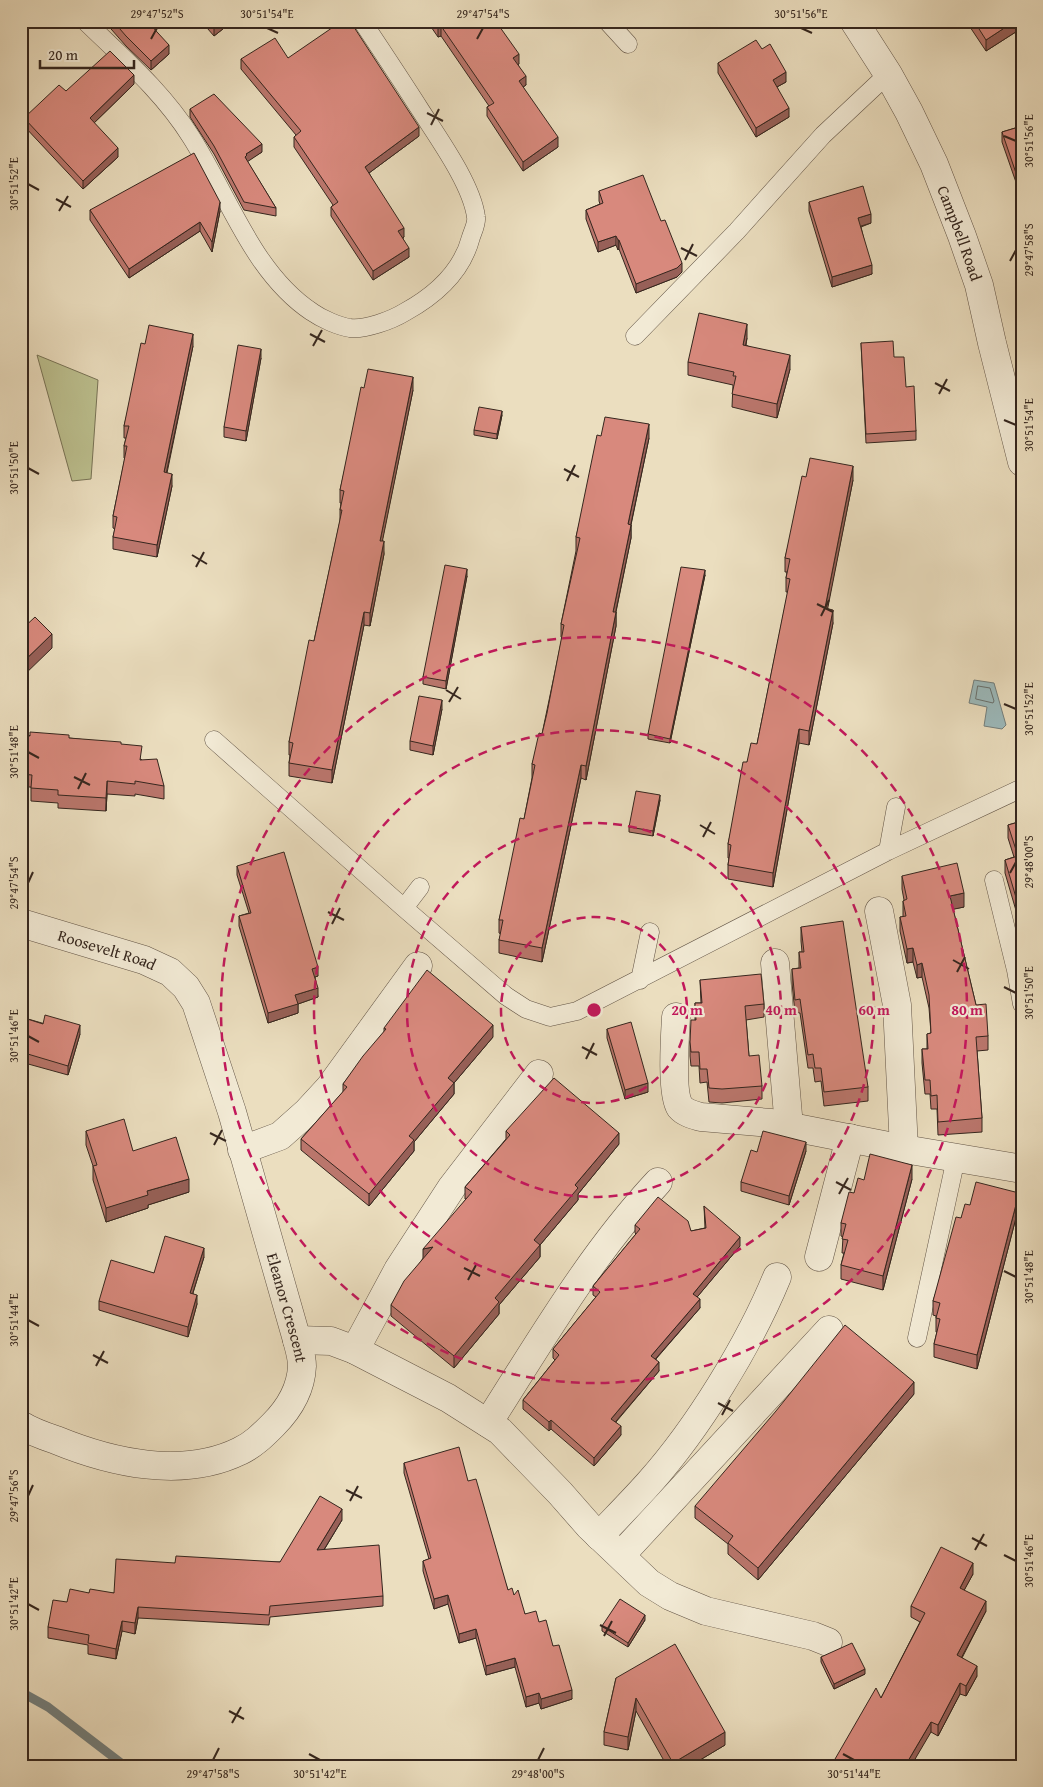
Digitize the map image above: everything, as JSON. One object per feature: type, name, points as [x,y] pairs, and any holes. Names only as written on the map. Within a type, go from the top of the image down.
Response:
[{"type":"street","name":"Campbell Road","points":[[854,21],[888,74],[934,164],[979,285],[1022,462]]},
{"type":"street","points":[[879,911],[897,1005],[904,1149]]},
{"type":"street","name":"Roosevelt Road","points":[[21,922],[144,960],[170,972],[186,987]]},
{"type":"street","points":[[775,963],[789,1127]]},
{"type":"street","points":[[242,1150],[280,1136],[307,1112],[330,1087],[418,966]]},
{"type":"street","name":"Eleanor Crescent","points":[[21,1425],[71,1447],[119,1461],[167,1466],[190,1464],[221,1458],[241,1451],[258,1440],[276,1422],[294,1399],[299,1387],[302,1365],[297,1340],[232,1112],[196,1003],[186,987]]},
{"type":"street","points":[[676,1016],[675,1078],[678,1103],[681,1108],[692,1114],[701,1117],[771,1123],[904,1149],[1022,1169]]},
{"type":"street","points":[[354,1350],[398,1270],[452,1186],[539,1074]]},
{"type":"street","points":[[819,1256],[850,1138]]},
{"type":"street","points":[[488,1423],[597,1254],[634,1208],[658,1182]]},
{"type":"street","points":[[599,1536],[650,1482],[701,1414],[751,1332],[777,1277]]},
{"type":"street","points":[[621,1555],[829,1330]]},
{"type":"street","points":[[297,1340],[331,1341],[354,1350],[448,1398],[500,1431],[560,1493],[588,1526],[649,1582],[679,1600],[706,1610],[813,1636],[828,1642]]},
{"type":"lane","points":[[85,21],[160,95],[191,136],[263,264],[284,290],[312,312],[327,320],[351,328],[377,324],[404,313],[431,296],[454,274],[468,250],[476,218],[468,190],[451,158],[362,21]]},
{"type":"lane","points":[[607,21],[628,44]]},
{"type":"lane","points":[[635,336],[737,231],[823,135],[888,74]]},
{"type":"lane","points":[[214,740],[506,996],[526,1010],[550,1017],[577,1011],[888,851],[1022,788]]},
{"type":"lane","points":[[888,851],[896,807]]},
{"type":"lane","points":[[994,880],[1016,970],[1022,1004]]},
{"type":"lane","points":[[404,908],[420,887]]},
{"type":"lane","points":[[640,980],[650,932]]},
{"type":"lane","points":[[917,1338],[956,1158]]},
{"type":"green space","points":[[37,355],[98,380],[91,479],[72,481]]},
{"type":"water","points":[[974,680],[994,683],[1006,725],[1002,729],[984,726],[987,707],[969,703]]},
{"type":"building","points":[[113,21],[147,21],[169,45],[151,61]]},
{"type":"building","points":[[342,21],[350,21],[419,127],[365,167],[404,228],[398,231],[409,248],[373,271],[331,207],[338,202],[294,137],[301,131],[241,59],[275,38],[288,58]]},
{"type":"building","points":[[434,21],[488,21],[492,26],[497,23],[519,54],[513,58],[526,76],[519,81],[558,137],[523,162],[487,107],[494,103],[441,26],[438,28]]},
{"type":"building","points":[[974,21],[1015,21],[986,40]]},
{"type":"building","points":[[756,40],[762,49],[770,44],[786,72],[773,80],[789,108],[756,128],[718,63]]},
{"type":"building","points":[[110,51],[134,75],[90,118],[118,148],[83,181],[24,118],[59,85],[66,91]]},
{"type":"building","points":[[214,94],[262,144],[246,154],[245,157],[276,208],[244,202],[214,146],[190,109]]},
{"type":"building","points":[[1022,126],[1022,178],[1018,179],[1002,132]]},
{"type":"building","points":[[194,153],[220,202],[212,242],[200,222],[129,269],[90,210]]},
{"type":"building","points":[[643,175],[661,221],[665,220],[682,263],[677,268],[636,284],[619,240],[616,236],[598,242],[586,210],[603,203],[599,191]]},
{"type":"building","points":[[863,186],[871,214],[858,218],[872,265],[832,277],[809,202]]},
{"type":"building","points":[[699,313],[747,324],[743,345],[790,355],[777,404],[732,394],[736,376],[733,376],[734,372],[688,362]]},
{"type":"building","points":[[149,325],[193,334],[164,472],[172,474],[157,545],[113,537],[117,517],[113,516],[127,446],[124,446],[129,426],[124,426],[141,343],[145,344]]},
{"type":"building","points":[[893,341],[894,357],[904,357],[906,387],[914,386],[916,431],[866,434],[861,343]]},
{"type":"building","points":[[238,345],[261,349],[246,431],[224,427]]},
{"type":"building","points":[[368,369],[413,377],[380,541],[384,541],[370,613],[364,612],[332,770],[289,763],[293,743],[289,742],[309,640],[314,641],[342,510],[340,510],[344,491],[340,490],[361,387],[364,388]]},
{"type":"building","points":[[479,407],[502,411],[497,434],[474,430]]},
{"type":"building","points":[[605,417],[649,424],[628,524],[631,525],[613,612],[616,612],[586,766],[581,765],[542,948],[499,940],[503,920],[499,920],[520,818],[524,819],[535,765],[532,764],[539,733],[542,734],[547,713],[564,625],[561,624],[580,538],[576,537],[597,435],[601,436]]},
{"type":"building","points":[[810,458],[853,466],[825,608],[833,610],[809,731],[799,729],[773,873],[728,865],[731,845],[728,844],[743,762],[747,762],[751,743],[757,744],[790,579],[786,578],[790,559],[785,558],[802,476],[806,477]]},
{"type":"building","points":[[445,565],[467,569],[446,681],[423,677]]},
{"type":"building","points":[[681,567],[705,570],[670,739],[648,734]]},
{"type":"building","points":[[35,617],[52,634],[21,664],[21,630]]},
{"type":"building","points":[[419,696],[442,700],[433,746],[410,741]]},
{"type":"building","points":[[30,732],[69,735],[69,738],[121,742],[121,744],[142,746],[140,760],[157,759],[164,786],[135,781],[135,784],[107,781],[106,798],[58,795],[58,790],[31,788],[32,775],[21,774],[21,735],[30,736]]},
{"type":"building","points":[[636,791],[660,795],[653,831],[629,827]]},
{"type":"building","points":[[1022,821],[1022,918],[1005,860],[1018,856],[1008,825]]},
{"type":"building","points":[[284,852],[318,967],[312,969],[318,988],[295,995],[298,1004],[268,1013],[239,916],[251,913],[237,866]]},
{"type":"building","points":[[957,863],[964,893],[950,896],[976,1005],[986,1004],[988,1036],[976,1037],[982,1118],[938,1122],[937,1095],[931,1096],[930,1080],[925,1080],[922,1049],[928,1049],[927,1034],[931,1033],[929,995],[922,963],[917,965],[913,948],[907,949],[900,917],[906,916],[903,901],[907,899],[902,876]]},
{"type":"building","points":[[843,921],[868,1087],[824,1092],[821,1068],[815,1068],[813,1054],[808,1055],[800,999],[795,1000],[792,969],[801,968],[799,952],[804,952],[801,927]]},
{"type":"building","points":[[427,970],[493,1025],[448,1078],[454,1083],[409,1136],[414,1140],[369,1194],[301,1139],[347,1087],[343,1084],[386,1029],[384,1028]]},
{"type":"building","points":[[761,974],[764,1004],[745,1006],[749,1056],[759,1055],[762,1086],[709,1088],[707,1069],[700,1069],[699,1052],[691,1052],[690,1042],[691,1020],[696,1020],[695,1003],[702,1003],[700,980]]},
{"type":"building","points":[[45,1015],[80,1025],[68,1066],[21,1052],[21,1017],[43,1024]]},
{"type":"building","points":[[631,1022],[648,1083],[625,1090],[607,1029]]},
{"type":"building","points":[[554,1078],[619,1133],[575,1185],[578,1188],[534,1240],[540,1245],[495,1298],[499,1302],[454,1356],[391,1305],[404,1281],[433,1247],[423,1249],[472,1192],[465,1187],[510,1135],[506,1131]]},
{"type":"building","points":[[124,1119],[133,1151],[176,1137],[189,1179],[147,1191],[148,1195],[106,1208],[93,1166],[97,1165],[86,1131]]},
{"type":"building","points":[[763,1131],[806,1142],[789,1196],[741,1182],[751,1150],[757,1152]]},
{"type":"building","points":[[870,1154],[912,1165],[883,1276],[841,1265],[848,1240],[842,1239],[846,1224],[841,1223],[849,1192],[854,1193],[858,1178],[864,1180]]},
{"type":"building","points":[[976,1182],[1019,1193],[977,1355],[934,1344],[940,1319],[936,1318],[940,1303],[933,1301],[956,1217],[961,1218],[965,1204],[970,1205]]},
{"type":"building","points":[[658,1197],[688,1221],[691,1231],[706,1228],[704,1206],[740,1237],[693,1294],[700,1299],[651,1356],[659,1362],[611,1419],[621,1426],[594,1458],[551,1420],[549,1422],[523,1400],[559,1355],[553,1349],[600,1292],[593,1286],[640,1229],[635,1225]]},
{"type":"building","points":[[165,1236],[204,1248],[190,1293],[197,1295],[188,1327],[99,1301],[111,1260],[154,1273]]},
{"type":"building","points":[[845,1325],[914,1382],[758,1568],[728,1543],[733,1536],[695,1506],[776,1411]]},
{"type":"building","points":[[459,1447],[468,1481],[476,1479],[508,1590],[512,1588],[514,1595],[518,1590],[525,1614],[536,1611],[539,1622],[546,1620],[553,1646],[559,1645],[572,1690],[541,1699],[539,1693],[526,1697],[515,1658],[486,1666],[476,1629],[459,1634],[448,1595],[434,1599],[423,1561],[431,1558],[404,1463]]},
{"type":"building","points":[[320,1496],[342,1509],[317,1550],[379,1545],[383,1596],[270,1606],[269,1615],[138,1607],[135,1623],[122,1621],[116,1649],[88,1643],[89,1635],[48,1627],[53,1600],[67,1602],[70,1589],[89,1593],[90,1589],[114,1593],[116,1559],[175,1563],[176,1556],[280,1562]]},
{"type":"building","points":[[941,1547],[973,1563],[960,1588],[986,1601],[957,1655],[977,1666],[966,1686],[960,1683],[938,1725],[931,1722],[905,1766],[831,1766],[876,1688],[881,1698],[925,1613],[911,1606]]},
{"type":"building","points":[[620,1599],[645,1615],[628,1643],[602,1626]]},
{"type":"building","points":[[852,1643],[865,1669],[834,1684],[821,1657]]},
{"type":"building","points":[[675,1644],[725,1732],[673,1763],[636,1698],[628,1737],[604,1732],[616,1678]]},
{"type":"waterway","points":[[21,1692],[48,1707],[125,1766]]}]
